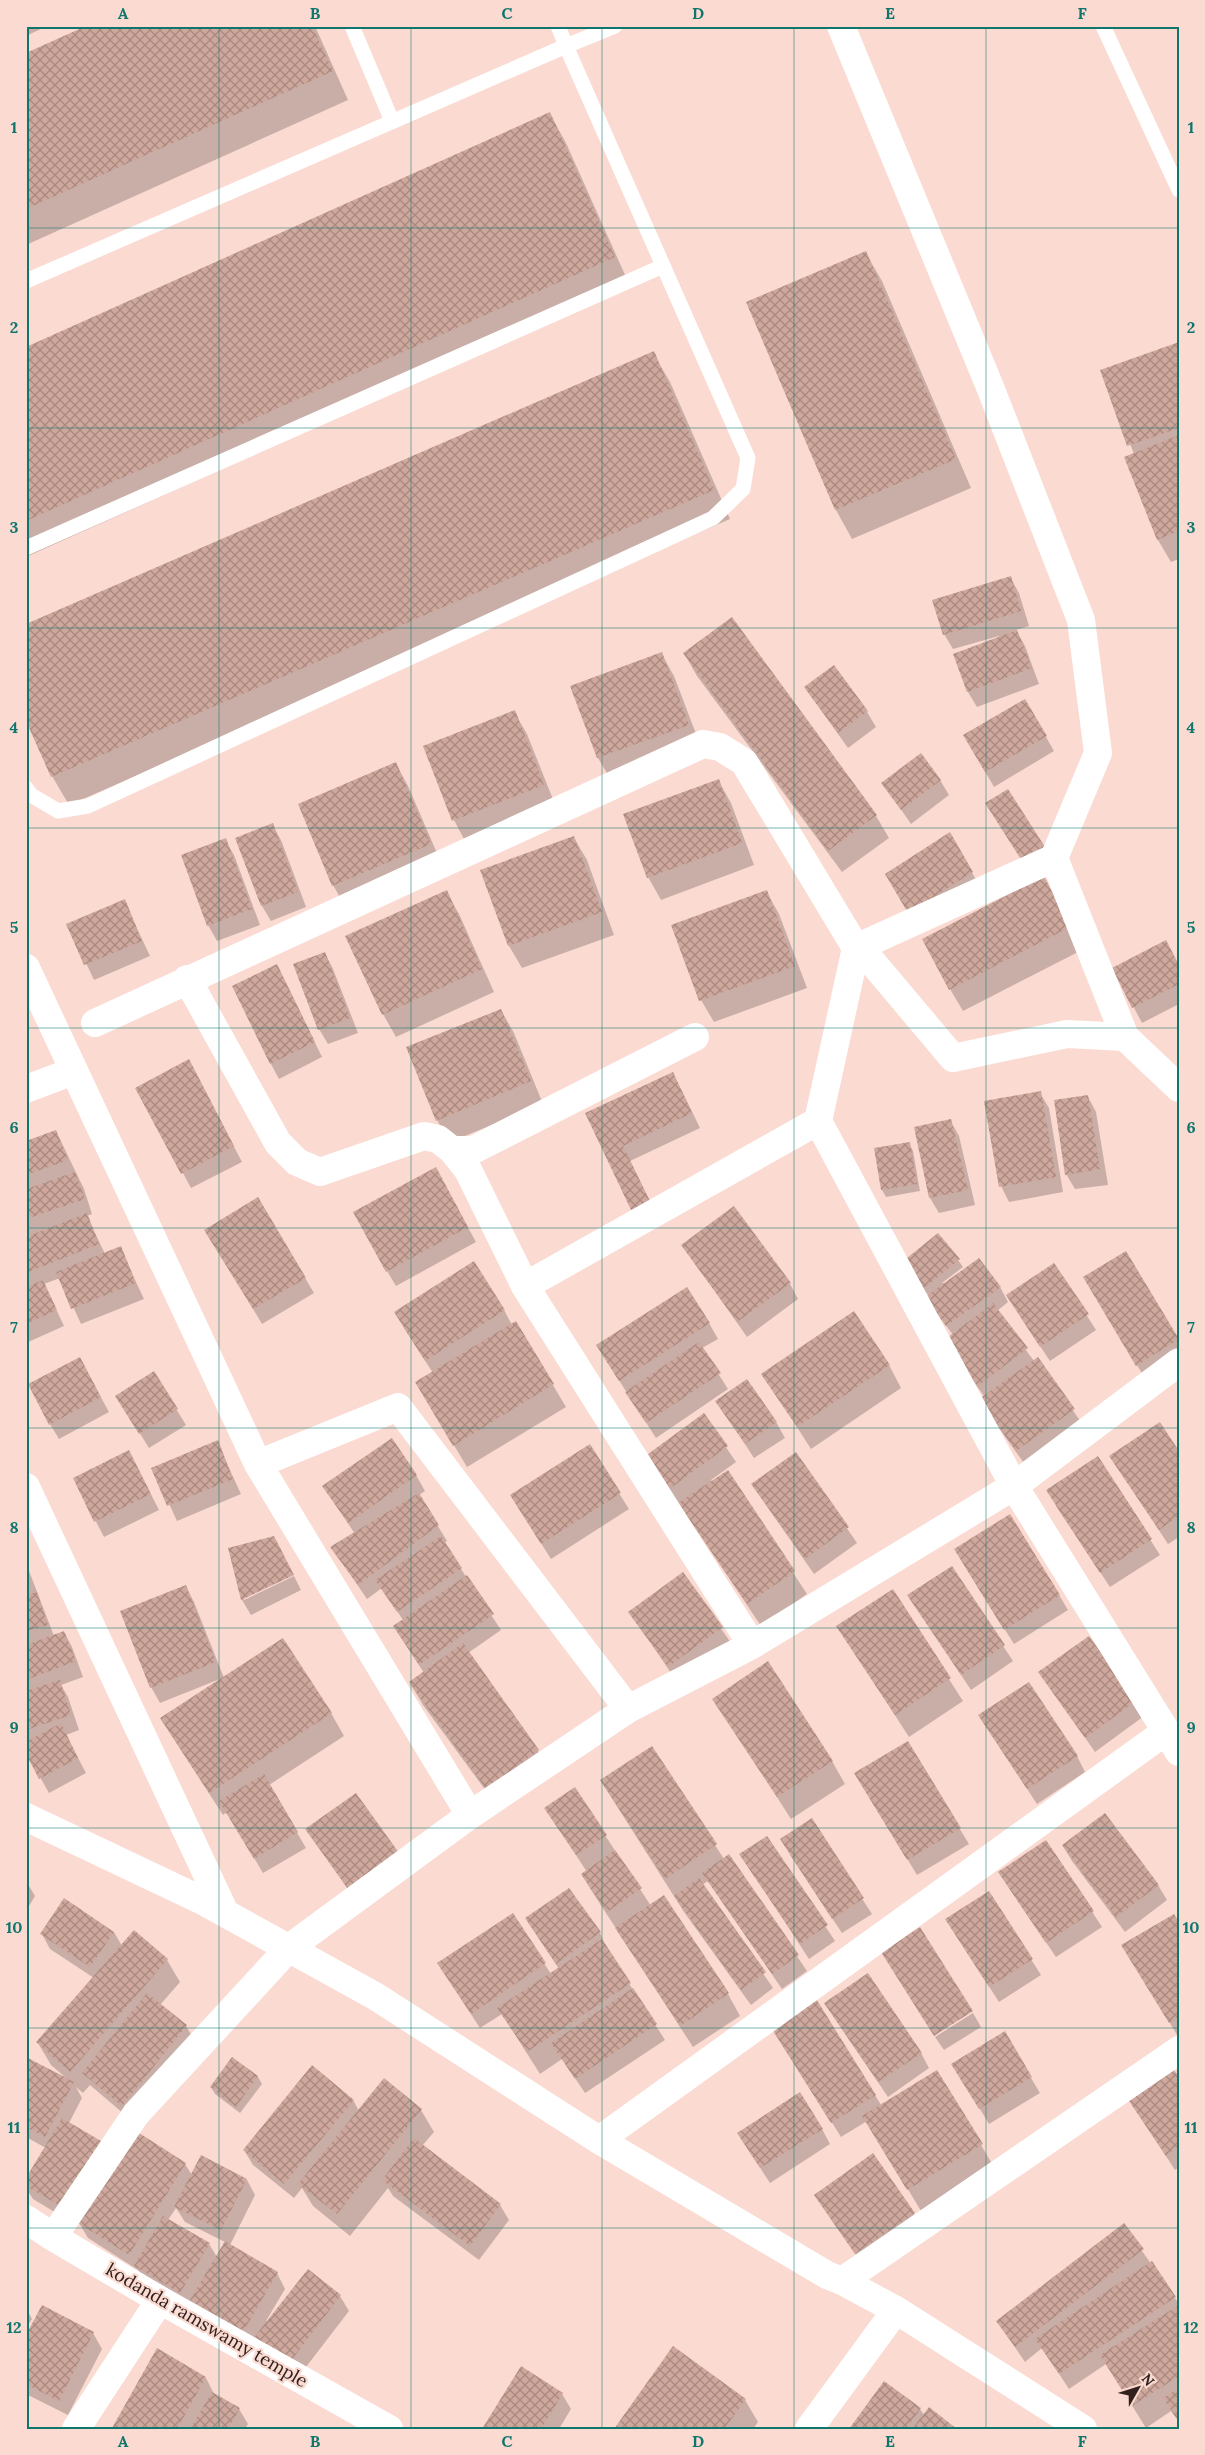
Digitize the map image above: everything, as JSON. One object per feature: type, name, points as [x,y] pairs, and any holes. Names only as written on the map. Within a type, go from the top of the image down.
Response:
[{"type":"street","points":[[841,26],[990,387],[1081,620],[1098,753],[1054,858],[856,948]]},
{"type":"street","points":[[95,1023],[187,979],[703,744],[720,747],[744,762],[856,948],[863,951],[954,1058],[1067,1034],[1125,1037]]},
{"type":"street","points":[[1054,858],[1125,1037],[1179,1088]]},
{"type":"street","points":[[599,2140],[1172,1742],[1014,1486],[818,1121],[856,948]]},
{"type":"street","points":[[26,968],[258,1464],[470,1815]]},
{"type":"street","points":[[187,979],[278,1143],[297,1162],[320,1172],[424,1136],[438,1139],[452,1150],[468,1170],[524,1286],[752,1646]]},
{"type":"street","points":[[452,1150],[473,1150],[695,1037]]},
{"type":"street","points":[[26,1089],[74,1071]]},
{"type":"street","points":[[524,1286],[818,1121]]},
{"type":"street","points":[[53,2237],[136,2114],[289,1948],[470,1815],[628,1709],[752,1646],[1014,1486],[1179,1362]]},
{"type":"street","points":[[258,1464],[398,1407],[628,1709]]},
{"type":"street","points":[[26,1487],[225,1913]]},
{"type":"street","points":[[26,1817],[225,1913],[375,1996],[599,2140],[827,2275],[896,2310],[1083,2429]]},
{"type":"street","points":[[842,2281],[1179,2050]]},
{"type":"street","name":"kodanda ramswamy temple","points":[[26,2219],[160,2300],[389,2429]]},
{"type":"street","points":[[76,2429],[160,2300]]},
{"type":"street","points":[[810,2429],[896,2310]]},
{"type":"lane","points":[[352,26],[392,121]]},
{"type":"lane","points":[[26,788],[31,795],[58,811],[88,806],[713,518],[743,489],[748,458],[558,26]]},
{"type":"lane","points":[[26,281],[615,26]]},
{"type":"lane","points":[[1103,26],[1179,190]]},
{"type":"lane","points":[[26,548],[663,266]]},
{"type":"building","points":[[86,26],[312,26],[333,71],[26,209],[26,53]]},
{"type":"building","points":[[550,112],[615,257],[26,521],[26,347]]},
{"type":"building","points":[[866,251],[956,459],[835,510],[746,302]]},
{"type":"building","points":[[1179,342],[1179,428],[1127,446],[1100,370]]},
{"type":"building","points":[[654,351],[714,490],[51,777],[26,721],[26,624]]},
{"type":"building","points":[[1179,435],[1179,531],[1157,540],[1124,457]]},
{"type":"building","points":[[1011,576],[1021,611],[943,635],[932,600]]},
{"type":"building","points":[[732,617],[877,815],[828,851],[683,653]]},
{"type":"building","points":[[1017,630],[1032,668],[967,692],[953,654]]},
{"type":"building","points":[[662,652],[689,725],[597,758],[570,686]]},
{"type":"building","points":[[834,665],[868,711],[838,733],[804,687]]},
{"type":"building","points":[[1025,699],[1047,736],[985,772],[963,735]]},
{"type":"building","points":[[515,710],[544,785],[452,821],[423,746]]},
{"type":"building","points":[[921,753],[941,780],[901,810],[881,783]]},
{"type":"building","points":[[396,762],[431,844],[332,886],[298,804]]},
{"type":"building","points":[[719,779],[742,843],[647,878],[623,814]]},
{"type":"building","points":[[1008,789],[1045,847],[1022,861],[985,803]]},
{"type":"building","points":[[273,823],[298,892],[261,906],[235,838]]},
{"type":"building","points":[[950,832],[973,872],[908,913],[885,874]]},
{"type":"building","points":[[574,836],[602,912],[508,946],[480,870]]},
{"type":"building","points":[[226,838],[252,909],[207,926],[181,855]]},
{"type":"building","points":[[1044,876],[1070,927],[949,990],[922,939]]},
{"type":"building","points":[[447,890],[482,969],[382,1015],[345,936]]},
{"type":"building","points":[[767,890],[795,966],[699,1001],[671,925]]},
{"type":"building","points":[[125,899],[142,941],[84,965],[66,924]]},
{"type":"building","points":[[1166,940],[1179,965],[1179,984],[1132,1008],[1112,968]]},
{"type":"building","points":[[325,952],[350,1018],[318,1030],[293,964]]},
{"type":"building","points":[[277,964],[315,1042],[270,1064],[232,986]]},
{"type":"building","points":[[501,1009],[531,1081],[436,1121],[406,1047]]},
{"type":"building","points":[[189,1059],[234,1146],[181,1174],[135,1088]]},
{"type":"building","points":[[673,1072],[692,1113],[623,1146],[651,1203],[632,1212],[585,1113]]},
{"type":"building","points":[[1041,1091],[1056,1177],[999,1187],[984,1101]]},
{"type":"building","points":[[1088,1095],[1100,1169],[1065,1175],[1054,1100]]},
{"type":"building","points":[[951,1119],[968,1190],[929,1198],[914,1127]]},
{"type":"building","points":[[56,1130],[68,1160],[26,1175],[26,1141]]},
{"type":"building","points":[[910,1142],[917,1184],[881,1190],[874,1148]]},
{"type":"building","points":[[436,1167],[468,1227],[386,1272],[353,1212]]},
{"type":"building","points":[[75,1172],[85,1199],[26,1219],[26,1189]]},
{"type":"building","points":[[258,1197],[306,1278],[253,1309],[204,1230]]},
{"type":"building","points":[[734,1206],[791,1283],[737,1322],[681,1245]]},
{"type":"building","points":[[87,1213],[99,1244],[26,1273],[26,1237]]},
{"type":"building","points":[[938,1233],[960,1259],[923,1289],[902,1262]]},
{"type":"building","points":[[121,1246],[136,1283],[71,1309],[56,1272]]},
{"type":"building","points":[[1126,1251],[1179,1339],[1136,1366],[1083,1277]]},
{"type":"building","points":[[979,1258],[1001,1287],[946,1326],[925,1297]]},
{"type":"building","points":[[474,1261],[505,1310],[425,1361],[394,1312]]},
{"type":"building","points":[[1054,1263],[1089,1314],[1040,1347],[1006,1295]]},
{"type":"building","points":[[43,1280],[57,1310],[26,1324],[26,1287]]},
{"type":"building","points":[[687,1287],[710,1323],[619,1381],[596,1345]]},
{"type":"building","points":[[993,1303],[1028,1348],[978,1386],[943,1341]]},
{"type":"building","points":[[854,1311],[890,1365],[797,1427],[761,1374]]},
{"type":"building","points":[[516,1321],[554,1384],[453,1446],[415,1382]]},
{"type":"building","points":[[699,1342],[721,1373],[646,1423],[625,1392]]},
{"type":"building","points":[[80,1357],[101,1397],[49,1425],[28,1384]]},
{"type":"building","points":[[1038,1357],[1075,1409],[1016,1451],[979,1399]]},
{"type":"building","points":[[154,1371],[178,1409],[139,1434],[115,1396]]},
{"type":"building","points":[[747,1379],[777,1422],[745,1444],[715,1401]]},
{"type":"building","points":[[704,1413],[728,1446],[668,1490],[644,1457]]},
{"type":"building","points":[[1160,1422],[1179,1451],[1179,1516],[1159,1530],[1109,1456]]},
{"type":"building","points":[[392,1438],[417,1475],[348,1523],[322,1486]]},
{"type":"building","points":[[218,1440],[233,1479],[167,1506],[151,1468]]},
{"type":"building","points":[[590,1444],[621,1493],[541,1544],[510,1495]]},
{"type":"building","points":[[129,1450],[151,1494],[94,1522],[73,1478]]},
{"type":"building","points":[[796,1452],[849,1527],[805,1559],[751,1484]]},
{"type":"building","points":[[1098,1456],[1152,1539],[1100,1573],[1046,1490]]},
{"type":"building","points":[[728,1470],[795,1571],[747,1604],[678,1503]]},
{"type":"building","points":[[419,1493],[439,1525],[358,1585],[330,1547]]},
{"type":"building","points":[[1010,1514],[1060,1595],[1004,1630],[954,1549]]},
{"type":"building","points":[[274,1536],[294,1575],[241,1600],[228,1548]]},
{"type":"building","points":[[441,1536],[462,1568],[397,1612],[375,1580]]},
{"type":"building","points":[[952,1566],[1005,1645],[961,1675],[907,1595]]},
{"type":"building","points":[[683,1572],[723,1627],[668,1667],[628,1612]]},
{"type":"building","points":[[467,1575],[494,1614],[419,1665],[393,1626]]},
{"type":"building","points":[[186,1585],[216,1662],[150,1688],[120,1611]]},
{"type":"building","points":[[893,1589],[951,1678],[895,1715],[836,1626]]},
{"type":"building","points":[[37,1592],[48,1625],[26,1631],[26,1595]]},
{"type":"building","points":[[64,1631],[76,1661],[26,1680],[26,1645]]},
{"type":"building","points":[[1089,1636],[1136,1701],[1085,1738],[1038,1672]]},
{"type":"building","points":[[283,1638],[332,1713],[209,1793],[160,1718]]},
{"type":"building","points":[[463,1643],[539,1750],[486,1789],[409,1682]]},
{"type":"building","points":[[768,1661],[833,1761],[777,1797],[712,1699]]},
{"type":"building","points":[[60,1680],[71,1715],[26,1730],[26,1691]]},
{"type":"building","points":[[1029,1682],[1078,1756],[1027,1789],[978,1715]]},
{"type":"building","points":[[61,1723],[78,1758],[39,1779],[26,1754],[26,1742]]},
{"type":"building","points":[[908,1741],[961,1828],[907,1860],[854,1773]]},
{"type":"building","points":[[652,1746],[717,1844],[665,1879],[600,1780]]},
{"type":"building","points":[[264,1774],[298,1832],[254,1859],[219,1801]]},
{"type":"building","points":[[575,1787],[607,1835],[576,1855],[544,1808]]},
{"type":"building","points":[[356,1793],[402,1857],[351,1893],[305,1829]]},
{"type":"building","points":[[1105,1813],[1159,1885],[1116,1917],[1062,1845]]},
{"type":"building","points":[[812,1818],[864,1898],[832,1919],[780,1839]]},
{"type":"building","points":[[767,1836],[828,1925],[800,1944],[739,1854]]},
{"type":"building","points":[[1046,1840],[1094,1911],[1046,1943],[998,1872]]},
{"type":"building","points":[[615,1850],[642,1888],[607,1912],[581,1874]]},
{"type":"building","points":[[729,1854],[799,1955],[772,1974],[702,1873]]},
{"type":"building","points":[[699,1878],[766,1972],[741,1990],[674,1896]]},
{"type":"building","points":[[569,1888],[601,1932],[556,1964],[525,1918]]},
{"type":"building","points":[[989,1891],[1033,1959],[989,1987],[945,1919]]},
{"type":"building","points":[[664,1895],[729,1993],[680,2026],[615,1928]]},
{"type":"building","points":[[64,1898],[114,1932],[90,1967],[40,1934]]},
{"type":"building","points":[[513,1913],[546,1963],[471,2014],[437,1963]]},
{"type":"building","points":[[1174,1914],[1179,1922],[1179,2017],[1169,2023],[1121,1945]]},
{"type":"building","points":[[920,1927],[973,2011],[934,2036],[881,1952]]},
{"type":"building","points":[[134,1930],[168,1959],[70,2072],[36,2042]]},
{"type":"building","points":[[602,1939],[631,1983],[527,2052],[497,2008]]},
{"type":"building","points":[[868,1973],[922,2053],[878,2082],[824,2003]]},
{"type":"building","points":[[633,1988],[657,2024],[575,2079],[551,2043]]},
{"type":"building","points":[[147,1993],[187,2025],[122,2106],[82,2073]]},
{"type":"building","points":[[815,1997],[876,2095],[831,2123],[770,2026]]},
{"type":"building","points":[[1005,2031],[1032,2077],[979,2109],[951,2064]]},
{"type":"building","points":[[26,2057],[74,2082],[45,2137],[26,2127]]},
{"type":"building","points":[[232,2057],[258,2076],[236,2107],[210,2087]]},
{"type":"building","points":[[312,2065],[354,2100],[284,2184],[243,2150]]},
{"type":"building","points":[[937,2070],[983,2144],[907,2190],[862,2116]]},
{"type":"building","points":[[1174,2070],[1179,2077],[1179,2145],[1166,2156],[1129,2101]]},
{"type":"building","points":[[384,2078],[422,2109],[337,2214],[298,2184]]},
{"type":"building","points":[[800,2092],[823,2129],[760,2168],[737,2133]]},
{"type":"building","points":[[62,2118],[106,2144],[67,2210],[26,2186],[26,2178]]},
{"type":"building","points":[[136,2131],[186,2163],[129,2255],[78,2223]]},
{"type":"building","points":[[414,2138],[501,2204],[470,2246],[382,2180]]},
{"type":"building","points":[[873,2153],[915,2213],[855,2254],[814,2195]]},
{"type":"building","points":[[201,2155],[247,2179],[221,2230],[174,2207]]},
{"type":"building","points":[[163,2216],[210,2243],[180,2293],[134,2266]]},
{"type":"building","points":[[1124,2223],[1144,2249],[1015,2347],[996,2321]]},
{"type":"building","points":[[225,2241],[278,2272],[243,2332],[190,2300]]},
{"type":"building","points":[[1152,2261],[1176,2297],[1059,2374],[1035,2339]]},
{"type":"building","points":[[308,2269],[341,2295],[287,2366],[252,2340]]},
{"type":"building","points":[[42,2305],[94,2332],[59,2401],[26,2384],[26,2335]]},
{"type":"building","points":[[1179,2305],[1179,2376],[1132,2406],[1100,2355]]},
{"type":"building","points":[[673,2346],[746,2399],[724,2429],[614,2429]]},
{"type":"building","points":[[157,2348],[206,2377],[177,2429],[112,2428]]},
{"type":"building","points":[[521,2366],[563,2393],[541,2429],[482,2429]]},
{"type":"building","points":[[884,2381],[921,2408],[906,2429],[849,2429]]},
{"type":"building","points":[[1179,2388],[1179,2422],[1163,2398]]},
{"type":"building","points":[[212,2392],[240,2408],[228,2429],[190,2429]]},
{"type":"building","points":[[929,2407],[957,2429],[912,2429]]}]
